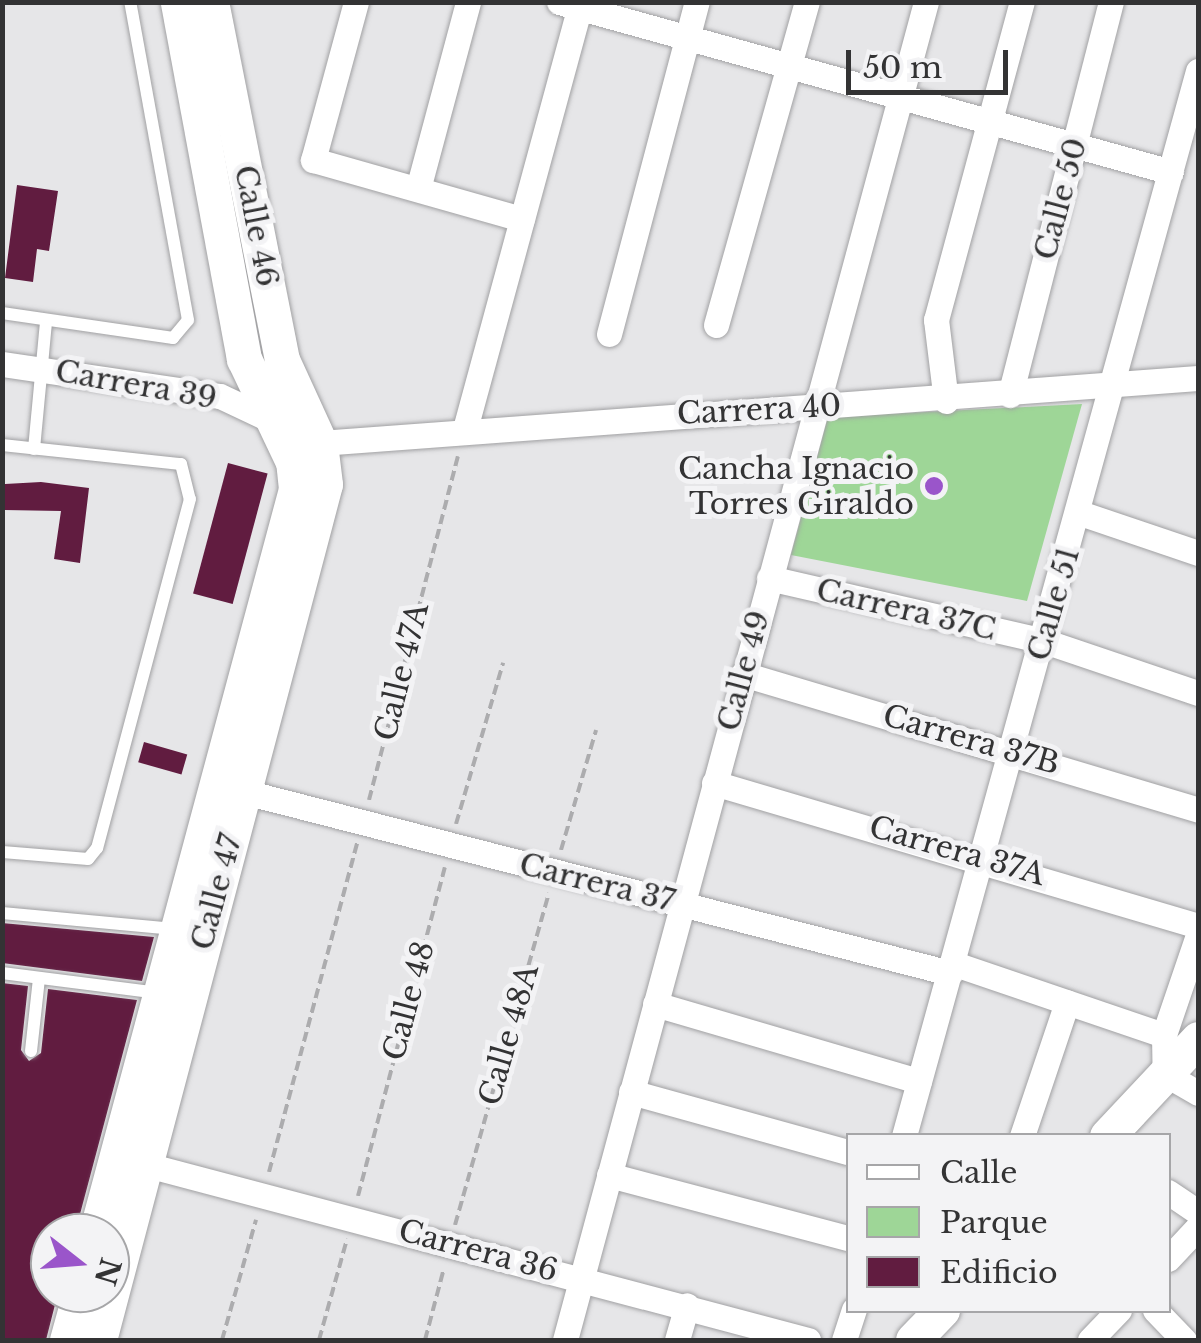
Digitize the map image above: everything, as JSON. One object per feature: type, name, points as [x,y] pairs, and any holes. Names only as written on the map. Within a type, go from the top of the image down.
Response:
[{"type":"main road","name":"Calle 46","points":[[178,2],[244,359],[279,428]]},
{"type":"main road","name":"Calle 46","points":[[211,2],[282,360],[320,442]]},
{"type":"main road","name":"Calle 47","points":[[98,1340],[147,1165],[191,932],[294,502],[294,462],[279,428]]},
{"type":"main road","name":"Calle 47","points":[[101,1213],[159,993],[191,932],[244,792],[325,484],[320,442]]},
{"type":"main road","points":[[1110,1133],[1165,1074],[1181,1036]]},
{"type":"main road","points":[[67,1340],[74,1313]]},
{"type":"main road","points":[[913,1340],[939,1313]]},
{"type":"street","points":[[356,2],[313,160],[522,219]]},
{"type":"street","points":[[418,190],[468,2]]},
{"type":"street","points":[[609,334],[697,2]]},
{"type":"street","points":[[716,325],[807,2]]},
{"type":"street","name":"Calle 49","points":[[565,1340],[926,2]]},
{"type":"street","points":[[946,401],[936,320],[1022,2]]},
{"type":"street","name":"Calle 50","points":[[1010,394],[1112,2]]},
{"type":"street","points":[[464,429],[522,219],[573,4],[1172,172]]},
{"type":"street","name":"Calle 51","points":[[905,1133],[1080,513],[1198,71]]},
{"type":"street","name":"Carrera 39","points":[[2,364],[220,396],[279,428],[320,442]]},
{"type":"street","name":"Carrera 40","points":[[320,442],[816,405],[946,401],[1198,378]]},
{"type":"street","points":[[1080,513],[1198,554]]},
{"type":"street","name":"Carrera 37C","points":[[769,578],[1044,641],[1198,694]]},
{"type":"street","name":"Carrera 37B","points":[[743,674],[1013,750],[1198,810]]},
{"type":"street","name":"Carrera 37A","points":[[714,782],[983,857],[1198,926]]},
{"type":"street","name":"Carrera 37","points":[[244,792],[951,968],[1181,1036]]},
{"type":"street","points":[[1181,1036],[1198,935]]},
{"type":"street","points":[[1023,1133],[1067,1002]]},
{"type":"street","points":[[655,1004],[920,1081]]},
{"type":"street","points":[[1165,1074],[1198,1092]]},
{"type":"street","points":[[632,1092],[846,1151]]},
{"type":"street","name":"Carrera 36","points":[[147,1165],[808,1340]]},
{"type":"street","points":[[610,1175],[846,1237]]},
{"type":"street","points":[[1171,1194],[1198,1212]]},
{"type":"street","points":[[1171,1256],[1198,1228]]},
{"type":"street","points":[[677,1340],[686,1305]]},
{"type":"street","points":[[844,1340],[853,1313]]},
{"type":"street","points":[[1090,1340],[1116,1313]]},
{"type":"street","points":[[1158,1313],[1184,1340]]},
{"type":"lane","points":[[2,313],[172,338],[188,320],[130,2]]},
{"type":"lane","points":[[34,448],[46,322]]},
{"type":"lane","points":[[2,445],[180,464],[190,499],[97,848],[88,859],[2,852]]},
{"type":"lane","points":[[2,913],[191,932]]},
{"type":"lane","points":[[2,973],[159,993]]},
{"type":"lane","points":[[31,1051],[39,978]]},
{"type":"path","name":"Calle 47A","points":[[222,1340],[363,823],[464,429]]},
{"type":"path","name":"Calle 48","points":[[318,1340],[502,663]]},
{"type":"path","name":"Calle 48A","points":[[425,1340],[596,730]]},
{"type":"green space","name":"Cancha Ignacio Torres Giraldo","points":[[1082,404],[1027,601],[791,555],[828,417]]},
{"type":"building","points":[[17,185],[58,191],[49,251],[37,249],[33,282],[5,278]]},
{"type":"building","points":[[228,463],[268,474],[233,604],[193,593]]},
{"type":"building","points":[[41,482],[89,488],[80,563],[54,559],[61,511],[4,510],[5,484]]},
{"type":"building","points":[[144,742],[187,754],[181,775],[138,762]]},
{"type":"building","points":[[2,923],[154,937],[142,981],[2,963]]},
{"type":"building","points":[[2,983],[28,986],[21,1050],[29,1061],[41,1053],[48,989],[137,1000],[80,1213],[30,1213],[30,1313],[53,1313],[46,1340],[2,1340]]},
{"type":"place","name":"Cancha Ignacio Torres Giraldo","points":[[934,486]]}]
